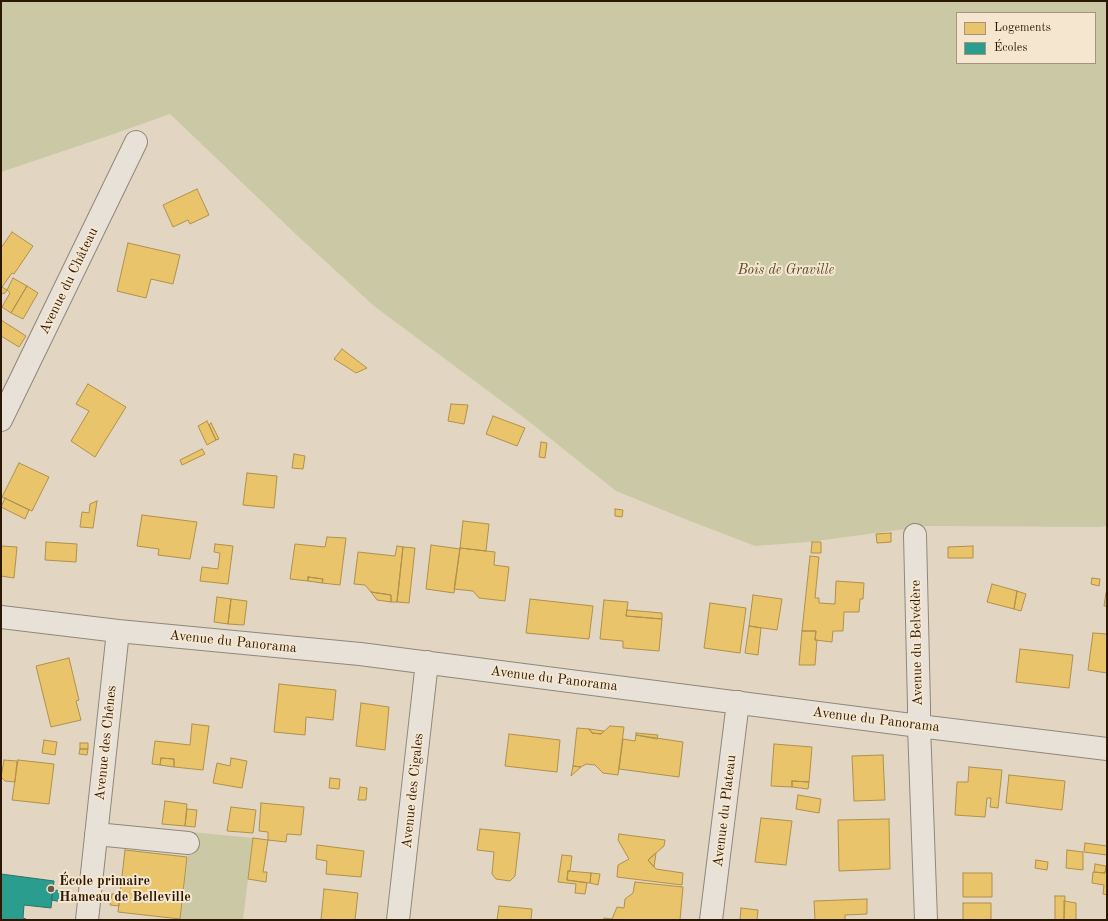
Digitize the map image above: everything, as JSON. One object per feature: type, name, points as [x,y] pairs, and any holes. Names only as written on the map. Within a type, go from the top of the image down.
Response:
[{"type":"street","name":"Avenue du Château","points":[[1,420],[136,142]]},
{"type":"street","name":"Avenue du Belvédère","points":[[915,535],[919,726],[926,920]]},
{"type":"street","name":"Avenue du Panorama","points":[[1,617],[360,654],[919,726],[1107,748]]},
{"type":"street","name":"Avenue des Chênes","points":[[87,920],[118,630]]},
{"type":"street","name":"Avenue des Cigales","points":[[398,920],[427,662]]},
{"type":"street","name":"Avenue du Plateau","points":[[711,920],[738,702]]},
{"type":"street","points":[[96,834],[188,843]]},
{"type":"green space","name":"Bois de Graville","points":[[1,1],[1107,1],[1107,526],[928,526],[809,542],[755,546],[690,521],[616,491],[527,420],[374,306],[301,239],[170,114],[1,172]]},
{"type":"green space","points":[[191,832],[253,838],[243,920],[180,920]]},
{"type":"building: Logements","points":[[197,189],[209,215],[190,224],[188,220],[173,227],[163,205]]},
{"type":"building: Logements","points":[[12,232],[33,246],[14,274],[12,273],[2,287],[7,290],[5,293],[1,294],[1,248]]},
{"type":"building: Logements","points":[[128,243],[180,255],[173,284],[151,279],[146,298],[117,291]]},
{"type":"building: Logements","points":[[13,278],[27,286],[11,313],[2,307],[10,293],[7,290]]},
{"type":"building: Logements","points":[[27,286],[38,293],[23,319],[11,313]]},
{"type":"building: Logements","points":[[1,320],[26,336],[19,347],[1,336]]},
{"type":"building: Logements","points":[[342,349],[367,368],[356,373],[334,359]]},
{"type":"building: Logements","points":[[88,384],[126,407],[95,457],[71,441],[89,411],[76,404]]},
{"type":"building: Logements","points":[[451,404],[468,405],[464,424],[448,421]]},
{"type":"building: Logements","points":[[493,416],[525,428],[517,446],[486,434]]},
{"type":"building: Logements","points":[[207,421],[216,440],[207,445],[198,426]]},
{"type":"building: Logements","points":[[211,423],[219,439],[216,440],[209,425]]},
{"type":"building: Logements","points":[[541,442],[547,443],[545,458],[539,457]]},
{"type":"building: Logements","points":[[202,449],[205,454],[182,465],[180,460]]},
{"type":"building: Logements","points":[[294,454],[305,456],[303,469],[292,468]]},
{"type":"building: Logements","points":[[19,463],[49,477],[32,511],[2,497]]},
{"type":"building: Logements","points":[[247,473],[277,476],[274,508],[243,505]]},
{"type":"building: Logements","points":[[5,498],[29,510],[25,519],[1,507]]},
{"type":"building: Logements","points":[[97,501],[93,528],[80,527],[82,512],[89,513],[90,504]]},
{"type":"building: Logements","points":[[615,509],[623,510],[622,517],[615,516]]},
{"type":"building: Logements","points":[[142,515],[197,522],[190,559],[158,555],[159,549],[137,546]]},
{"type":"building: Logements","points":[[463,521],[489,524],[486,551],[460,548]]},
{"type":"building: Logements","points":[[891,533],[891,542],[877,543],[876,534]]},
{"type":"building: Logements","points":[[327,537],[346,538],[340,585],[322,583],[323,579],[308,577],[308,581],[290,579],[295,544],[325,547]]},
{"type":"building: Logements","points":[[46,542],[77,544],[76,562],[45,560]]},
{"type":"building: Logements","points":[[812,542],[821,542],[821,553],[811,553]]},
{"type":"building: Logements","points":[[215,544],[233,546],[228,584],[200,581],[202,567],[218,569],[220,553],[214,552]]},
{"type":"building: Logements","points":[[431,545],[460,549],[454,593],[426,589]]},
{"type":"building: Logements","points":[[1,546],[17,547],[14,578],[1,576]]},
{"type":"building: Logements","points":[[397,546],[403,547],[397,602],[391,602],[391,595],[371,592],[365,585],[354,584],[358,552],[395,556]]},
{"type":"building: Logements","points":[[973,546],[973,558],[948,558],[948,547]]},
{"type":"building: Logements","points":[[403,547],[415,548],[409,603],[397,602]]},
{"type":"building: Logements","points":[[460,548],[495,552],[494,565],[509,567],[505,601],[479,598],[473,591],[454,589]]},
{"type":"building: Logements","points":[[810,556],[819,557],[815,598],[819,598],[819,603],[835,604],[836,581],[864,583],[863,599],[860,599],[859,612],[844,612],[843,631],[833,631],[832,642],[815,640],[816,631],[802,631]]},
{"type":"building: Logements","points":[[308,577],[323,579],[322,583],[308,581]]},
{"type":"building: Logements","points":[[1092,578],[1100,579],[1099,586],[1091,584]]},
{"type":"building: Logements","points":[[992,584],[1017,591],[1014,609],[987,602]]},
{"type":"building: Logements","points":[[1017,591],[1026,594],[1021,611],[1014,609]]},
{"type":"building: Logements","points":[[371,592],[391,595],[391,602],[377,600]]},
{"type":"building: Logements","points":[[1106,593],[1107,606],[1104,606]]},
{"type":"building: Logements","points":[[753,595],[782,599],[777,630],[749,626]]},
{"type":"building: Logements","points":[[217,597],[231,599],[228,624],[214,622]]},
{"type":"building: Logements","points":[[231,599],[247,601],[244,625],[228,624]]},
{"type":"building: Logements","points":[[530,599],[593,606],[589,639],[526,633]]},
{"type":"building: Logements","points":[[604,600],[628,602],[626,616],[662,619],[659,651],[623,648],[623,641],[600,639]]},
{"type":"building: Logements","points":[[710,603],[746,608],[740,653],[704,648]]},
{"type":"building: Logements","points":[[627,610],[662,613],[662,619],[626,616]]},
{"type":"building: Logements","points":[[749,626],[761,628],[758,655],[745,653]]},
{"type":"building: Logements","points":[[802,631],[816,631],[815,640],[817,640],[815,665],[799,665]]},
{"type":"building: Logements","points":[[1093,633],[1107,634],[1107,673],[1088,670]]},
{"type":"building: Logements","points":[[1020,649],[1073,655],[1069,688],[1016,682]]},
{"type":"building: Logements","points":[[69,658],[79,700],[76,701],[81,720],[51,727],[36,666]]},
{"type":"building: Logements","points":[[279,684],[336,690],[333,720],[306,717],[305,735],[274,732]]},
{"type":"building: Logements","points":[[361,703],[389,707],[385,750],[356,746]]},
{"type":"building: Logements","points":[[192,724],[209,726],[203,770],[174,767],[174,759],[161,758],[160,765],[152,764],[155,741],[190,745]]},
{"type":"building: Logements","points":[[610,726],[624,727],[618,775],[603,773],[595,765],[586,764],[581,767],[573,766],[577,728],[589,729],[592,733],[601,734]]},
{"type":"building: Logements","points":[[589,729],[604,731],[601,734],[592,733]]},
{"type":"building: Logements","points":[[636,733],[658,735],[657,739],[636,735]]},
{"type":"building: Logements","points":[[509,734],[560,740],[557,772],[505,766]]},
{"type":"building: Logements","points":[[636,735],[683,742],[679,777],[619,769],[623,739],[635,741]]},
{"type":"building: Logements","points":[[44,740],[57,742],[55,755],[42,753]]},
{"type":"building: Logements","points":[[80,743],[88,743],[88,749],[80,749]]},
{"type":"building: Logements","points":[[774,744],[812,747],[809,782],[792,781],[792,787],[771,786]]},
{"type":"building: Logements","points":[[80,749],[88,749],[87,755],[79,754]]},
{"type":"building: Logements","points":[[883,755],[885,800],[854,801],[852,756]]},
{"type":"building: Logements","points":[[161,758],[174,759],[174,767],[160,765]]},
{"type":"building: Logements","points":[[231,758],[247,761],[242,788],[213,783],[217,763],[230,766]]},
{"type":"building: Logements","points":[[4,760],[17,761],[15,782],[5,781],[1,777]]},
{"type":"building: Logements","points":[[18,760],[54,764],[49,804],[12,800]]},
{"type":"building: Logements","points":[[573,766],[581,767],[571,776]]},
{"type":"building: Logements","points":[[969,767],[1002,770],[998,808],[990,807],[991,798],[987,798],[985,817],[955,815],[957,782],[968,782]]},
{"type":"building: Logements","points":[[1009,775],[1065,781],[1062,810],[1006,803]]},
{"type":"building: Logements","points":[[330,778],[340,779],[339,789],[329,788]]},
{"type":"building: Logements","points":[[792,781],[809,782],[808,789],[792,787]]},
{"type":"building: Logements","points":[[360,787],[367,788],[366,800],[358,800]]},
{"type":"building: Logements","points":[[798,795],[821,799],[819,813],[796,809]]},
{"type":"building: Logements","points":[[165,801],[187,804],[185,826],[162,824]]},
{"type":"building: Logements","points":[[261,803],[304,807],[301,835],[287,834],[286,842],[268,840],[268,832],[259,831]]},
{"type":"building: Logements","points":[[231,807],[256,810],[253,833],[227,831]]},
{"type":"building: Logements","points":[[187,809],[197,810],[195,827],[185,826]]},
{"type":"building: Logements","points":[[761,818],[792,821],[786,865],[755,862]]},
{"type":"building: Logements","points":[[889,819],[890,869],[839,871],[838,820]]},
{"type":"building: Logements","points":[[480,829],[520,833],[515,876],[510,881],[496,879],[492,874],[494,852],[477,850]]},
{"type":"building: Logements","points":[[619,834],[665,840],[664,846],[648,860],[656,869],[683,873],[682,885],[617,877],[618,865],[629,859],[618,840]]},
{"type":"building: Logements","points":[[253,838],[268,840],[263,872],[267,872],[266,882],[248,879]]},
{"type":"building: Logements","points":[[1085,843],[1107,846],[1107,855],[1084,852]]},
{"type":"building: Logements","points":[[317,845],[364,851],[361,877],[326,874],[327,861],[316,859]]},
{"type":"building: Logements","points":[[125,850],[187,857],[180,919],[118,912]]},
{"type":"building: Logements","points":[[1067,850],[1083,852],[1083,870],[1066,868]]},
{"type":"building: Logements","points":[[656,853],[654,867],[648,860]]},
{"type":"building: Logements","points":[[562,855],[572,856],[567,880],[587,883],[585,894],[575,893],[576,884],[558,882]]},
{"type":"building: Logements","points":[[1036,860],[1048,862],[1047,870],[1035,868]]},
{"type":"building: Logements","points":[[1107,863],[1107,895],[1103,894],[1104,885],[1092,883],[1093,872],[1105,873]]},
{"type":"building: Logements","points":[[1095,864],[1106,866],[1105,873],[1094,872]]},
{"type":"building: Logements","points":[[568,871],[591,873],[590,883],[567,880]]},
{"type":"building: Logements","points":[[591,873],[600,874],[598,885],[590,883]]},
{"type":"building: Logements","points":[[963,873],[992,873],[992,897],[963,897]]},
{"type":"building: Logements","points":[[635,882],[683,887],[680,920],[603,920],[604,918],[612,919],[617,907],[624,908],[625,899],[633,893]]},
{"type":"building: Logements","points":[[324,889],[358,893],[355,920],[321,920]]},
{"type":"building: Logements","points":[[112,894],[120,894],[119,906],[110,905]]},
{"type":"building: Logements","points":[[1055,896],[1065,896],[1064,920],[1055,920]]},
{"type":"building: Logements","points":[[867,899],[867,914],[845,915],[845,920],[815,920],[814,901]]},
{"type":"building: Logements","points":[[1064,901],[1076,903],[1076,920],[1064,920]]},
{"type":"building: Logements","points":[[963,903],[991,903],[991,920],[963,920]]},
{"type":"building: Logements","points":[[499,906],[532,909],[531,920],[497,920]]},
{"type":"building: Logements","points":[[741,908],[758,910],[757,920],[740,920]]},
{"type":"building: Écoles","points":[[1,874],[54,881],[51,908],[24,905],[23,918],[26,920],[1,920]]},
{"type":"building: Écoles","points":[[53,890],[64,891],[63,902],[51,900]]},
{"type":"place","name":"École primaire Hameau de Belleville","points":[[51,889]]}]
